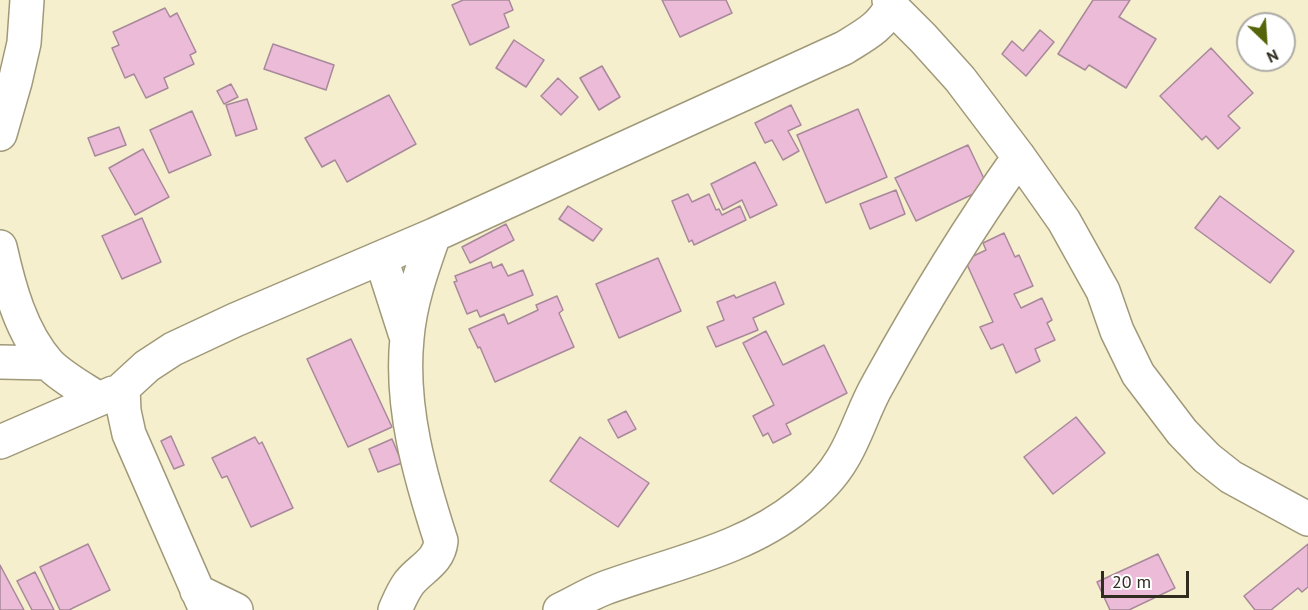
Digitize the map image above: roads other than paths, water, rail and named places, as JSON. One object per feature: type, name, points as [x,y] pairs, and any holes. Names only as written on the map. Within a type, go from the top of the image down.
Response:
[{"type":"street","points":[[0,134],[24,43],[27,0]]},
{"type":"street","points":[[890,3],[960,79],[1064,221],[1097,281],[1117,331],[1138,374],[1182,432],[1207,458],[1231,477],[1308,519]]},
{"type":"street","points":[[0,442],[111,394],[173,349],[235,320],[434,235],[844,48],[886,18],[890,3]]},
{"type":"street","points":[[560,610],[603,589],[712,552],[759,531],[799,506],[826,482],[844,458],[876,386],[942,271],[1019,157]]},
{"type":"street","points":[[395,610],[410,582],[436,558],[441,541],[417,464],[411,432],[407,385],[407,338],[417,286],[434,235]]},
{"type":"street","points":[[0,248],[20,315],[48,363],[68,380],[111,394],[124,411],[129,434],[201,601],[236,610]]},
{"type":"street","points":[[381,258],[407,338]]},
{"type":"street","points":[[0,362],[48,363]]}]
